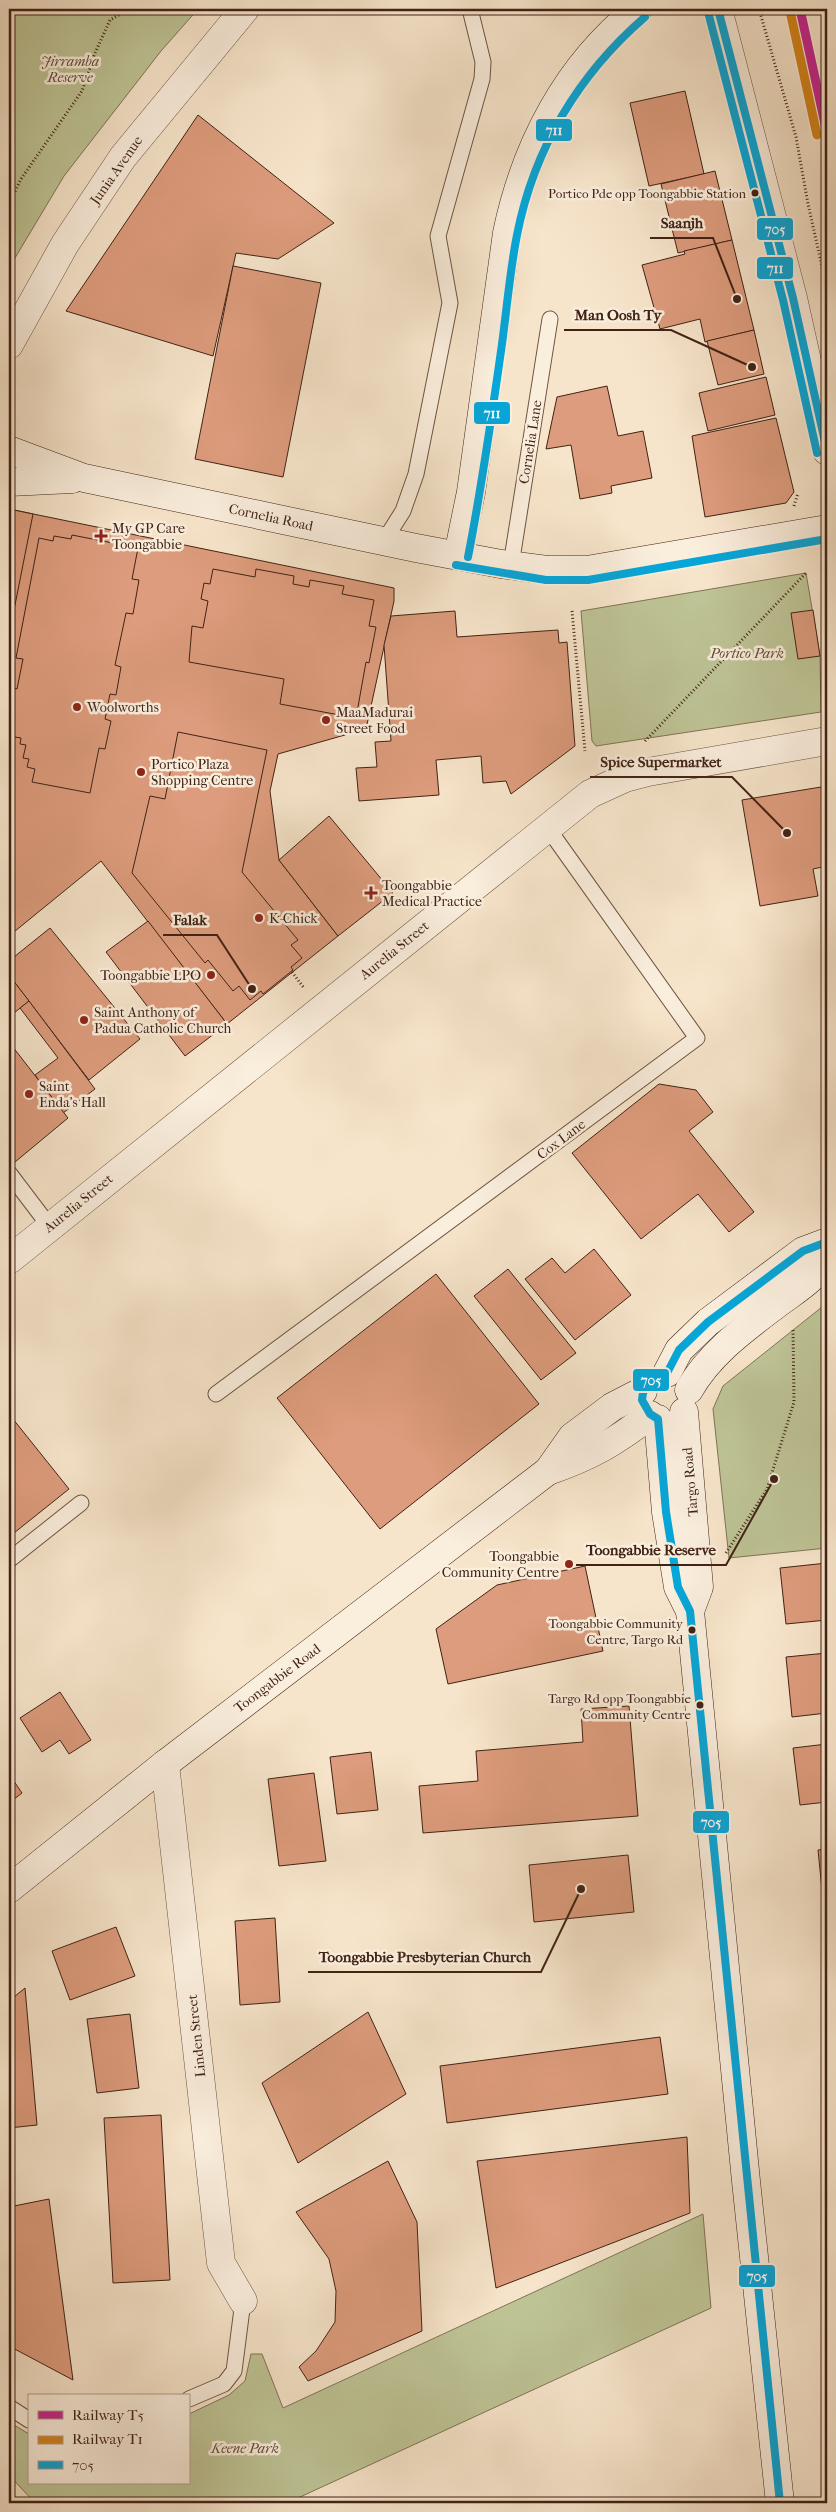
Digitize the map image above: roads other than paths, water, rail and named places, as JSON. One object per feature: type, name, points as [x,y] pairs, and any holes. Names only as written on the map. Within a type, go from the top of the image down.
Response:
[{"type":"street","name":"Junia Avenue","points":[[9,346],[65,244],[123,157],[245,9]]},
{"type":"street","points":[[458,556],[471,492],[506,233],[524,167],[536,139],[565,88],[607,37],[638,9]]},
{"type":"street","points":[[718,9],[793,298],[827,451]]},
{"type":"street","name":"Cornelia Road","points":[[9,450],[84,478],[458,556],[511,565],[567,571],[587,570],[827,529]]},
{"type":"street","name":"Cornelia Road","points":[[9,482],[84,478]]},
{"type":"street","name":"Aurelia Street","points":[[9,1260],[590,794],[625,778],[827,741]]},
{"type":"street","points":[[667,1374],[679,1350],[708,1322],[803,1251],[827,1242]]},
{"type":"street","points":[[686,1401],[680,1378],[667,1374],[652,1378],[650,1409],[672,1420],[686,1401],[700,1370],[742,1330],[818,1274],[827,1258]]},
{"type":"street","name":"Targo Road","points":[[686,1401],[699,1587],[690,1611]]},
{"type":"street","name":"Toongabbie Road","points":[[9,1889],[166,1764],[548,1471],[572,1437],[612,1408],[650,1409]]},
{"type":"street","name":"Targo Road","points":[[650,1409],[678,1587],[690,1611],[780,2503]]},
{"type":"street","name":"Linden Street","points":[[166,1764],[221,2263],[243,2301]]},
{"type":"lane","points":[[384,541],[403,511],[416,474],[450,303],[438,236],[482,78],[483,62],[470,9]]},
{"type":"lane","name":"Cornelia Lane","points":[[511,565],[550,319]]},
{"type":"lane","name":"Cox Lane","points":[[216,1394],[697,1038],[547,827]]},
{"type":"lane","points":[[9,1173],[50,1227]]},
{"type":"lane","points":[[9,1560],[81,1503]]},
{"type":"lane","points":[[190,2399],[224,2384],[234,2371],[243,2301]]},
{"type":"lane","points":[[9,2407],[28,2419]]},
{"type":"rail line","name":"T5","points":[[800,9],[827,133]]},
{"type":"rail line","name":"T1","points":[[790,11],[817,135]]},
{"type":"place","name":"Portico Pde opp Toongabbie Station","points":[[755,193]]},
{"type":"place","name":"Saanjh","points":[[737,299]]},
{"type":"place","name":"Man Oosh Ty","points":[[752,367]]},
{"type":"place","name":"My GP Care Toongabbie","points":[[101,536]]},
{"type":"place","name":"Woolworths","points":[[77,707]]},
{"type":"place","name":"MaaMadurai Street Food","points":[[326,720]]},
{"type":"place","name":"Portico Plaza Shopping Centre","points":[[141,772]]},
{"type":"place","name":"Spice Supermarket","points":[[787,833]]},
{"type":"place","name":"Toongabbie Medical Practice","points":[[371,893]]},
{"type":"place","name":"K-Chick","points":[[259,918]]},
{"type":"place","name":"Toongabbie LPO","points":[[211,975]]},
{"type":"place","name":"Falak","points":[[252,989]]},
{"type":"place","name":"Saint Anthony of Padua Catholic Church","points":[[84,1020]]},
{"type":"place","name":"Saint Enda's Hall","points":[[29,1094]]},
{"type":"place","name":"Toongabbie Reserve","points":[[774,1479]]},
{"type":"place","name":"Toongabbie Community Centre","points":[[569,1564]]},
{"type":"place","name":"Toongabbie Community Centre, Targo Rd","points":[[692,1630]]},
{"type":"place","name":"Targo Rd opp Toongabbie Community Centre","points":[[700,1705]]},
{"type":"place","name":"Toongabbie Presbyterian Church","points":[[581,1889]]},
{"type":"park label","name":"Jirramba Reserve","points":[[70,69]]},
{"type":"park label","name":"Portico Park","points":[[747,653]]},
{"type":"park label","name":"Keene Park","points":[[245,2448]]}]
